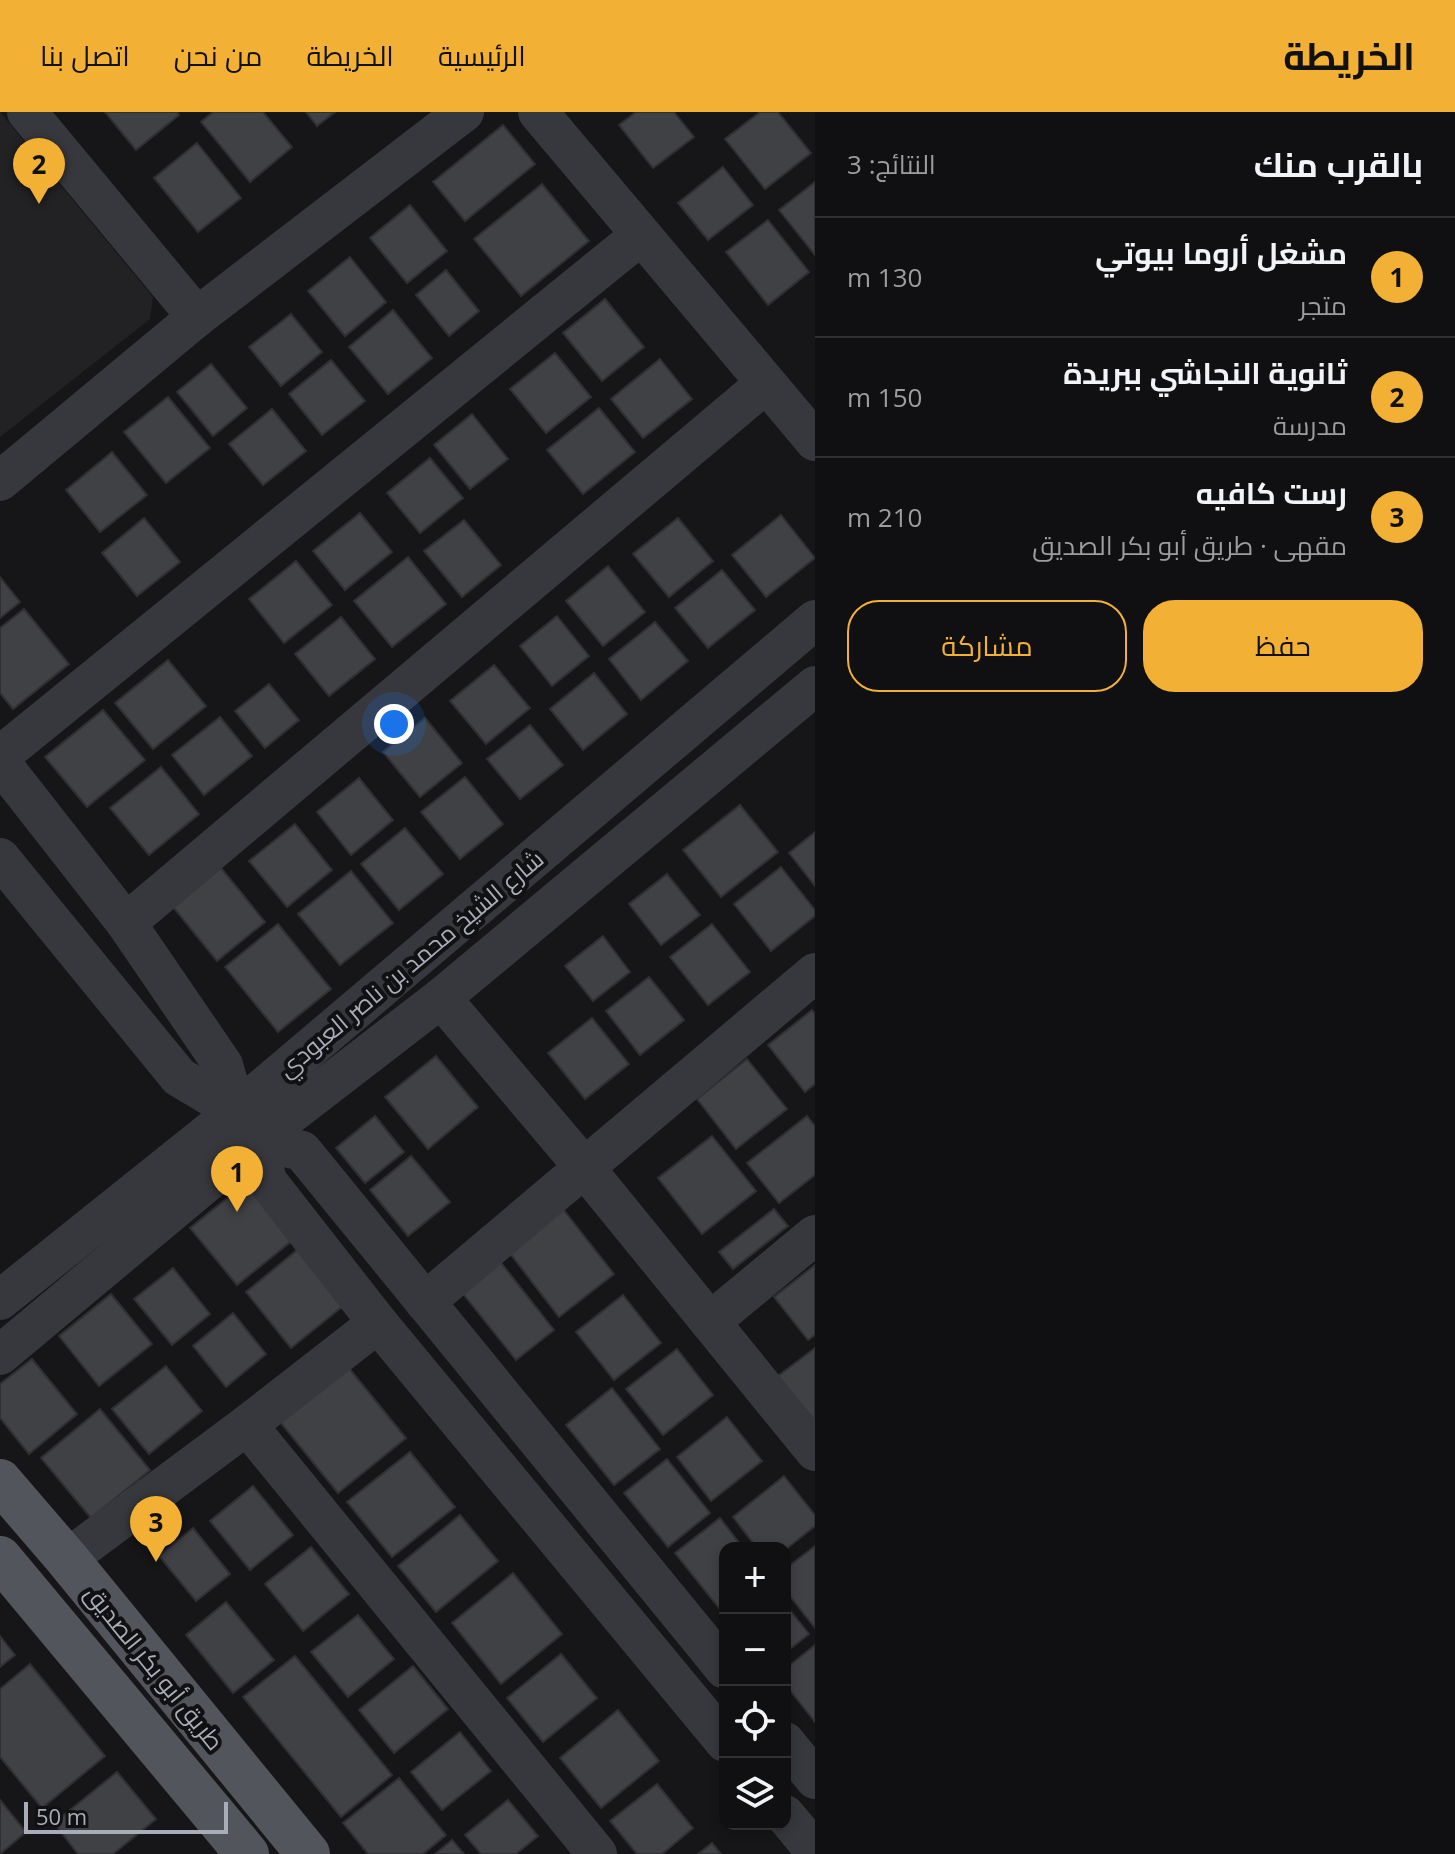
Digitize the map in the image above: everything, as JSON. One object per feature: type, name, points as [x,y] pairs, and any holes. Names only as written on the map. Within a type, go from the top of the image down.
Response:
[{"type":"main road","name":"طريق أبو بكر الصديق","points":[[0,1481],[308,1854]]},
{"type":"main road","name":"طريق أبو بكر الصديق","points":[[0,1558],[247,1854]]},
{"type":"street","points":[[27,112],[197,317]]},
{"type":"street","points":[[0,481],[197,317],[464,112]]},
{"type":"street","points":[[538,112],[815,441]]},
{"type":"street","points":[[0,756],[641,235]]},
{"type":"street","points":[[126,923],[765,384]]},
{"type":"street","name":"شارع الشيخ محمد بن ناصر العبودي","points":[[0,1355],[247,1126],[815,620]]},
{"type":"street","name":"شارع الشيخ محمد بن ناصر العبودي","points":[[0,1300],[247,1126],[441,998],[815,686]]},
{"type":"street","points":[[0,762],[126,923],[223,1065],[267,1181],[378,1323],[719,1735]]},
{"type":"street","points":[[0,858],[179,1077],[247,1126],[302,1151],[719,1662]]},
{"type":"street","points":[[425,1302],[815,973]]},
{"type":"street","points":[[441,998],[584,1167],[815,1451]]},
{"type":"street","points":[[710,1322],[815,1235]]},
{"type":"street","points":[[67,1559],[378,1323]]},
{"type":"street","points":[[247,1425],[597,1854]]},
{"type":"street","points":[[791,1749],[815,1779]]},
{"type":"street","points":[[791,1822],[815,1851]]},
{"type":"shaded area","points":[[0,112],[153,297],[150,319],[0,437]]},
{"type":"building","points":[[105,112],[177,112],[179,115],[136,150]]},
{"type":"building","points":[[213,112],[263,112],[292,147],[250,182],[201,122]]},
{"type":"building","points":[[306,112],[335,112],[317,126]]},
{"type":"building","points":[[636,112],[674,112],[694,137],[653,168],[619,125]]},
{"type":"building","points":[[760,112],[778,112],[811,153],[765,189],[725,139]]},
{"type":"building","points":[[503,125],[535,164],[465,221],[433,182]]},
{"type":"building","points":[[197,143],[241,198],[198,232],[154,178]]},
{"type":"building","points":[[723,167],[753,205],[708,240],[678,203]]},
{"type":"building","points":[[815,182],[815,255],[779,210]]},
{"type":"building","points":[[542,184],[589,241],[521,296],[474,239]]},
{"type":"building","points":[[410,205],[447,251],[407,283],[370,238]]},
{"type":"building","points":[[768,220],[809,272],[768,305],[726,252]]},
{"type":"building","points":[[350,257],[386,302],[345,336],[308,291]]},
{"type":"building","points":[[446,270],[479,311],[449,336],[416,295]]},
{"type":"building","points":[[605,299],[644,347],[602,381],[563,333]]},
{"type":"building","points":[[393,310],[432,358],[388,394],[349,347]]},
{"type":"building","points":[[291,314],[322,352],[281,386],[249,347]]},
{"type":"building","points":[[555,353],[591,397],[546,433],[510,389]]},
{"type":"building","points":[[660,359],[692,399],[643,438],[611,399]]},
{"type":"building","points":[[331,360],[365,401],[322,435],[289,394]]},
{"type":"building","points":[[211,364],[247,408],[213,436],[177,392]]},
{"type":"building","points":[[168,397],[210,448],[166,483],[124,432]]},
{"type":"building","points":[[599,408],[635,452],[583,494],[547,450]]},
{"type":"building","points":[[272,409],[306,451],[263,485],[229,444]]},
{"type":"building","points":[[472,414],[508,459],[470,489],[434,445]]},
{"type":"building","points":[[112,452],[147,495],[100,532],[66,490]]},
{"type":"building","points":[[430,458],[463,498],[420,533],[387,493]]},
{"type":"building","points":[[360,513],[392,552],[345,590],[313,551]]},
{"type":"building","points":[[781,515],[815,558],[766,597],[732,555]]},
{"type":"building","points":[[144,518],[180,562],[137,596],[102,553]]},
{"type":"building","points":[[678,518],[713,561],[669,597],[633,554]]},
{"type":"building","points":[[464,520],[501,565],[462,597],[424,551]]},
{"type":"building","points":[[408,557],[446,604],[392,647],[354,601]]},
{"type":"building","points":[[296,561],[332,605],[284,643],[249,599]]},
{"type":"building","points":[[608,566],[645,612],[603,646],[566,601]]},
{"type":"building","points":[[722,570],[755,610],[708,648],[675,608]]},
{"type":"building","points":[[0,577],[20,602],[0,618]]},
{"type":"building","points":[[24,609],[69,664],[13,709],[0,693],[0,628]]},
{"type":"building","points":[[557,616],[589,656],[552,686],[520,646]]},
{"type":"building","points":[[341,617],[375,659],[329,696],[295,654]]},
{"type":"building","points":[[655,622],[688,661],[641,700],[609,659]]},
{"type":"building","points":[[168,660],[206,706],[153,749],[115,703]]},
{"type":"building","points":[[494,665],[530,708],[486,744],[450,701]]},
{"type":"building","points":[[594,673],[627,714],[583,750],[550,709]]},
{"type":"building","points":[[269,684],[299,720],[265,748],[235,711]]},
{"type":"building","points":[[103,710],[145,760],[87,807],[45,757]]},
{"type":"building","points":[[220,717],[252,756],[204,795],[172,755]]},
{"type":"building","points":[[425,718],[462,763],[420,797],[383,752]]},
{"type":"building","points":[[530,725],[563,765],[520,799],[487,759]]},
{"type":"building","points":[[161,767],[199,814],[149,855],[110,808]]},
{"type":"building","points":[[465,777],[503,824],[460,859],[421,812]]},
{"type":"building","points":[[359,778],[393,820],[351,855],[317,812]]},
{"type":"building","points":[[740,805],[778,852],[721,897],[683,850]]},
{"type":"building","points":[[295,824],[332,870],[287,907],[249,861]]},
{"type":"building","points":[[405,828],[443,874],[399,910],[361,864]]},
{"type":"building","points":[[815,832],[815,886],[789,853]]},
{"type":"building","points":[[781,867],[815,910],[815,916],[771,951],[734,904]]},
{"type":"building","points":[[221,868],[265,922],[217,961],[173,907]]},
{"type":"building","points":[[351,871],[393,923],[340,965],[298,914]]},
{"type":"building","points":[[667,874],[700,915],[661,945],[629,904]]},
{"type":"building","points":[[278,924],[331,989],[278,1032],[225,967]]},
{"type":"building","points":[[712,924],[750,972],[708,1005],[670,957]]},
{"type":"building","points":[[603,936],[630,972],[593,1001],[565,966]]},
{"type":"building","points":[[649,977],[684,1020],[640,1055],[606,1011]]},
{"type":"building","points":[[812,1010],[815,1014],[815,1084],[805,1092],[768,1045]]},
{"type":"building","points":[[592,1018],[629,1064],[585,1099],[548,1053]]},
{"type":"building","points":[[436,1056],[478,1107],[428,1149],[385,1097]]},
{"type":"building","points":[[747,1059],[787,1109],[736,1149],[697,1099]]},
{"type":"building","points":[[375,1116],[404,1152],[365,1183],[336,1148]]},
{"type":"building","points":[[807,1116],[815,1126],[815,1175],[779,1203],[747,1163]]},
{"type":"building","points":[[712,1136],[756,1191],[702,1234],[658,1178]]},
{"type":"building","points":[[411,1156],[450,1202],[408,1236],[370,1190]]},
{"type":"building","points":[[246,1183],[293,1240],[237,1285],[190,1228]]},
{"type":"building","points":[[559,1204],[614,1274],[559,1317],[505,1247]]},
{"type":"building","points":[[774,1209],[788,1226],[733,1269],[719,1252]]},
{"type":"building","points":[[297,1250],[343,1306],[291,1348],[246,1292]]},
{"type":"building","points":[[495,1255],[554,1330],[516,1360],[456,1285]]},
{"type":"building","points":[[815,1265],[815,1335],[808,1340],[774,1297]]},
{"type":"building","points":[[173,1268],[210,1314],[172,1345],[134,1299]]},
{"type":"building","points":[[111,1294],[152,1344],[99,1386],[59,1336]]},
{"type":"building","points":[[623,1295],[661,1343],[614,1380],[576,1332]]},
{"type":"building","points":[[233,1313],[266,1354],[226,1387],[193,1346]]},
{"type":"building","points":[[815,1348],[815,1423],[778,1376]]},
{"type":"building","points":[[677,1349],[713,1395],[663,1435],[626,1389]]},
{"type":"building","points":[[32,1359],[77,1414],[29,1454],[0,1418],[0,1384]]},
{"type":"building","points":[[166,1366],[202,1411],[149,1454],[112,1409]]},
{"type":"building","points":[[348,1367],[406,1438],[338,1493],[280,1422]]},
{"type":"building","points":[[612,1388],[660,1449],[614,1485],[566,1425]]},
{"type":"building","points":[[100,1409],[150,1470],[91,1518],[41,1458]]},
{"type":"building","points":[[727,1417],[762,1461],[711,1501],[677,1457]]},
{"type":"building","points":[[410,1452],[455,1507],[392,1557],[347,1502]]},
{"type":"building","points":[[667,1459],[710,1513],[668,1547],[624,1493]]},
{"type":"building","points":[[784,1476],[815,1515],[815,1526],[791,1545],[791,1542],[752,1542],[733,1517]]},
{"type":"building","points":[[253,1486],[293,1535],[250,1570],[210,1521]]},
{"type":"building","points":[[460,1515],[498,1561],[436,1612],[398,1566]]},
{"type":"building","points":[[720,1518],[738,1542],[719,1542],[719,1608],[675,1553]]},
{"type":"building","points":[[193,1528],[230,1574],[196,1601],[159,1556]]},
{"type":"building","points":[[815,1546],[815,1628],[791,1598],[791,1564]]},
{"type":"building","points":[[311,1547],[349,1594],[303,1631],[265,1584]]},
{"type":"building","points":[[513,1573],[562,1634],[501,1684],[452,1623]]},
{"type":"building","points":[[226,1602],[274,1660],[233,1693],[186,1635]]},
{"type":"building","points":[[791,1612],[809,1634],[791,1648]]},
{"type":"building","points":[[358,1615],[394,1659],[348,1697],[311,1652]]},
{"type":"building","points":[[0,1636],[15,1655],[0,1667]]},
{"type":"building","points":[[815,1645],[815,1722],[791,1692],[791,1664]]},
{"type":"building","points":[[561,1654],[597,1698],[543,1742],[507,1698]]},
{"type":"building","points":[[295,1656],[392,1775],[341,1817],[243,1697]]},
{"type":"building","points":[[30,1664],[105,1756],[42,1808],[0,1757],[0,1689]]},
{"type":"building","points":[[413,1666],[448,1709],[394,1753],[359,1710]]},
{"type":"building","points":[[618,1710],[659,1761],[601,1808],[560,1758]]},
{"type":"building","points":[[460,1732],[491,1771],[442,1810],[411,1772]]},
{"type":"building","points":[[117,1772],[156,1819],[113,1854],[78,1854],[54,1823]]},
{"type":"building","points":[[399,1778],[446,1835],[423,1854],[368,1854],[343,1823]]},
{"type":"building","points":[[657,1784],[693,1828],[662,1854],[637,1854],[610,1821]]},
{"type":"building","points":[[0,1800],[26,1832],[0,1854]]},
{"type":"building","points":[[508,1800],[538,1836],[516,1854],[481,1854],[465,1835]]},
{"type":"building","points":[[452,1840],[464,1854],[435,1854]]},
{"type":"building","points":[[712,1843],[721,1854],[698,1854]]},
{"type":"place","name":"ثانوية النجاشي ببريدة","points":[[39,204]]},
{"type":"place","name":"مشغل أروما بيوتي","points":[[237,1212]]},
{"type":"place","name":"رست كافيه","points":[[156,1562]]}]
